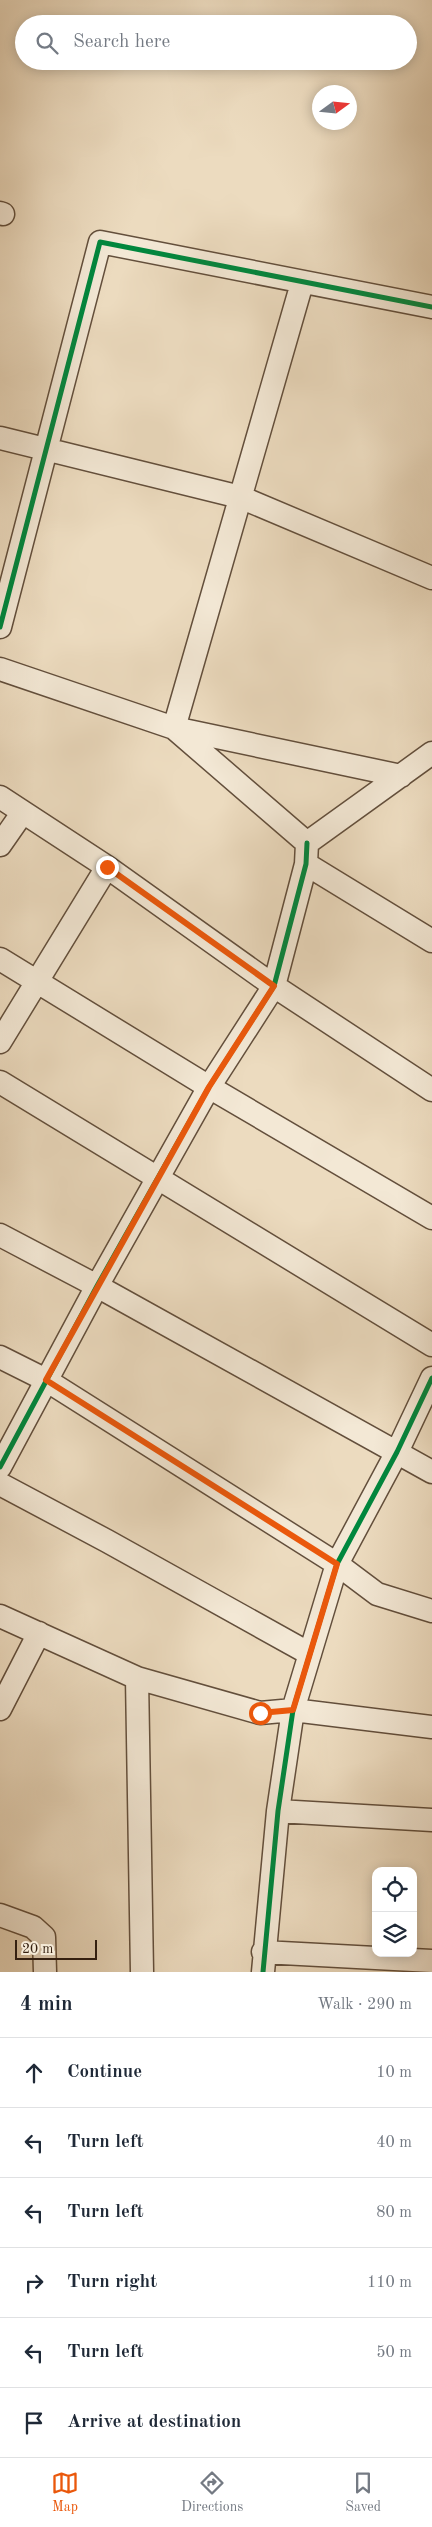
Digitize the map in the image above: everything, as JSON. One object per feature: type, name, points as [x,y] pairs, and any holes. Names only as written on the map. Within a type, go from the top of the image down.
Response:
[{"type":"street","points":[[0,627],[100,242],[432,307]]},
{"type":"street","points":[[174,728],[302,282]]},
{"type":"street","points":[[0,438],[47,448],[240,497],[432,578]]},
{"type":"street","points":[[0,669],[174,728],[401,776]]},
{"type":"street","points":[[174,728],[306,854],[432,941]]},
{"type":"street","points":[[0,1467],[97,1286],[159,1179],[209,1087],[274,986],[306,854],[432,753]]},
{"type":"street","points":[[0,797],[107,867],[274,986],[432,1090]]},
{"type":"street","points":[[0,845],[23,812]]},
{"type":"street","points":[[0,1042],[107,867]]},
{"type":"street","points":[[0,958],[209,1087],[432,1218]]},
{"type":"street","points":[[0,1082],[432,1345]]},
{"type":"street","points":[[0,1235],[97,1286],[432,1472]]},
{"type":"street","points":[[0,1357],[46,1380],[337,1564],[377,1594],[432,1611]]},
{"type":"street","points":[[432,1378],[397,1452],[337,1564],[293,1710],[278,1811],[263,1962],[432,1961]]},
{"type":"street","points":[[0,1484],[310,1654]]},
{"type":"street","points":[[0,1616],[138,1678],[260,1713],[293,1710],[432,1727]]},
{"type":"street","points":[[0,1709],[39,1633]]},
{"type":"street","points":[[138,1678],[142,1972]]},
{"type":"street","points":[[278,1811],[432,1820]]},
{"type":"street","points":[[0,1915],[32,1927],[44,1937],[45,1972]]},
{"type":"cycle path","points":[[0,627],[100,242],[432,307]]},
{"type":"cycle path","points":[[0,1467],[97,1286],[209,1087],[274,986],[306,864],[307,843]]},
{"type":"cycle path","points":[[263,1972],[278,1811],[293,1710],[337,1564],[397,1452],[432,1378]]},
{"type":"route","points":[[107,867],[274,986],[209,1087],[46,1380],[337,1564],[293,1710],[260,1713]]}]
